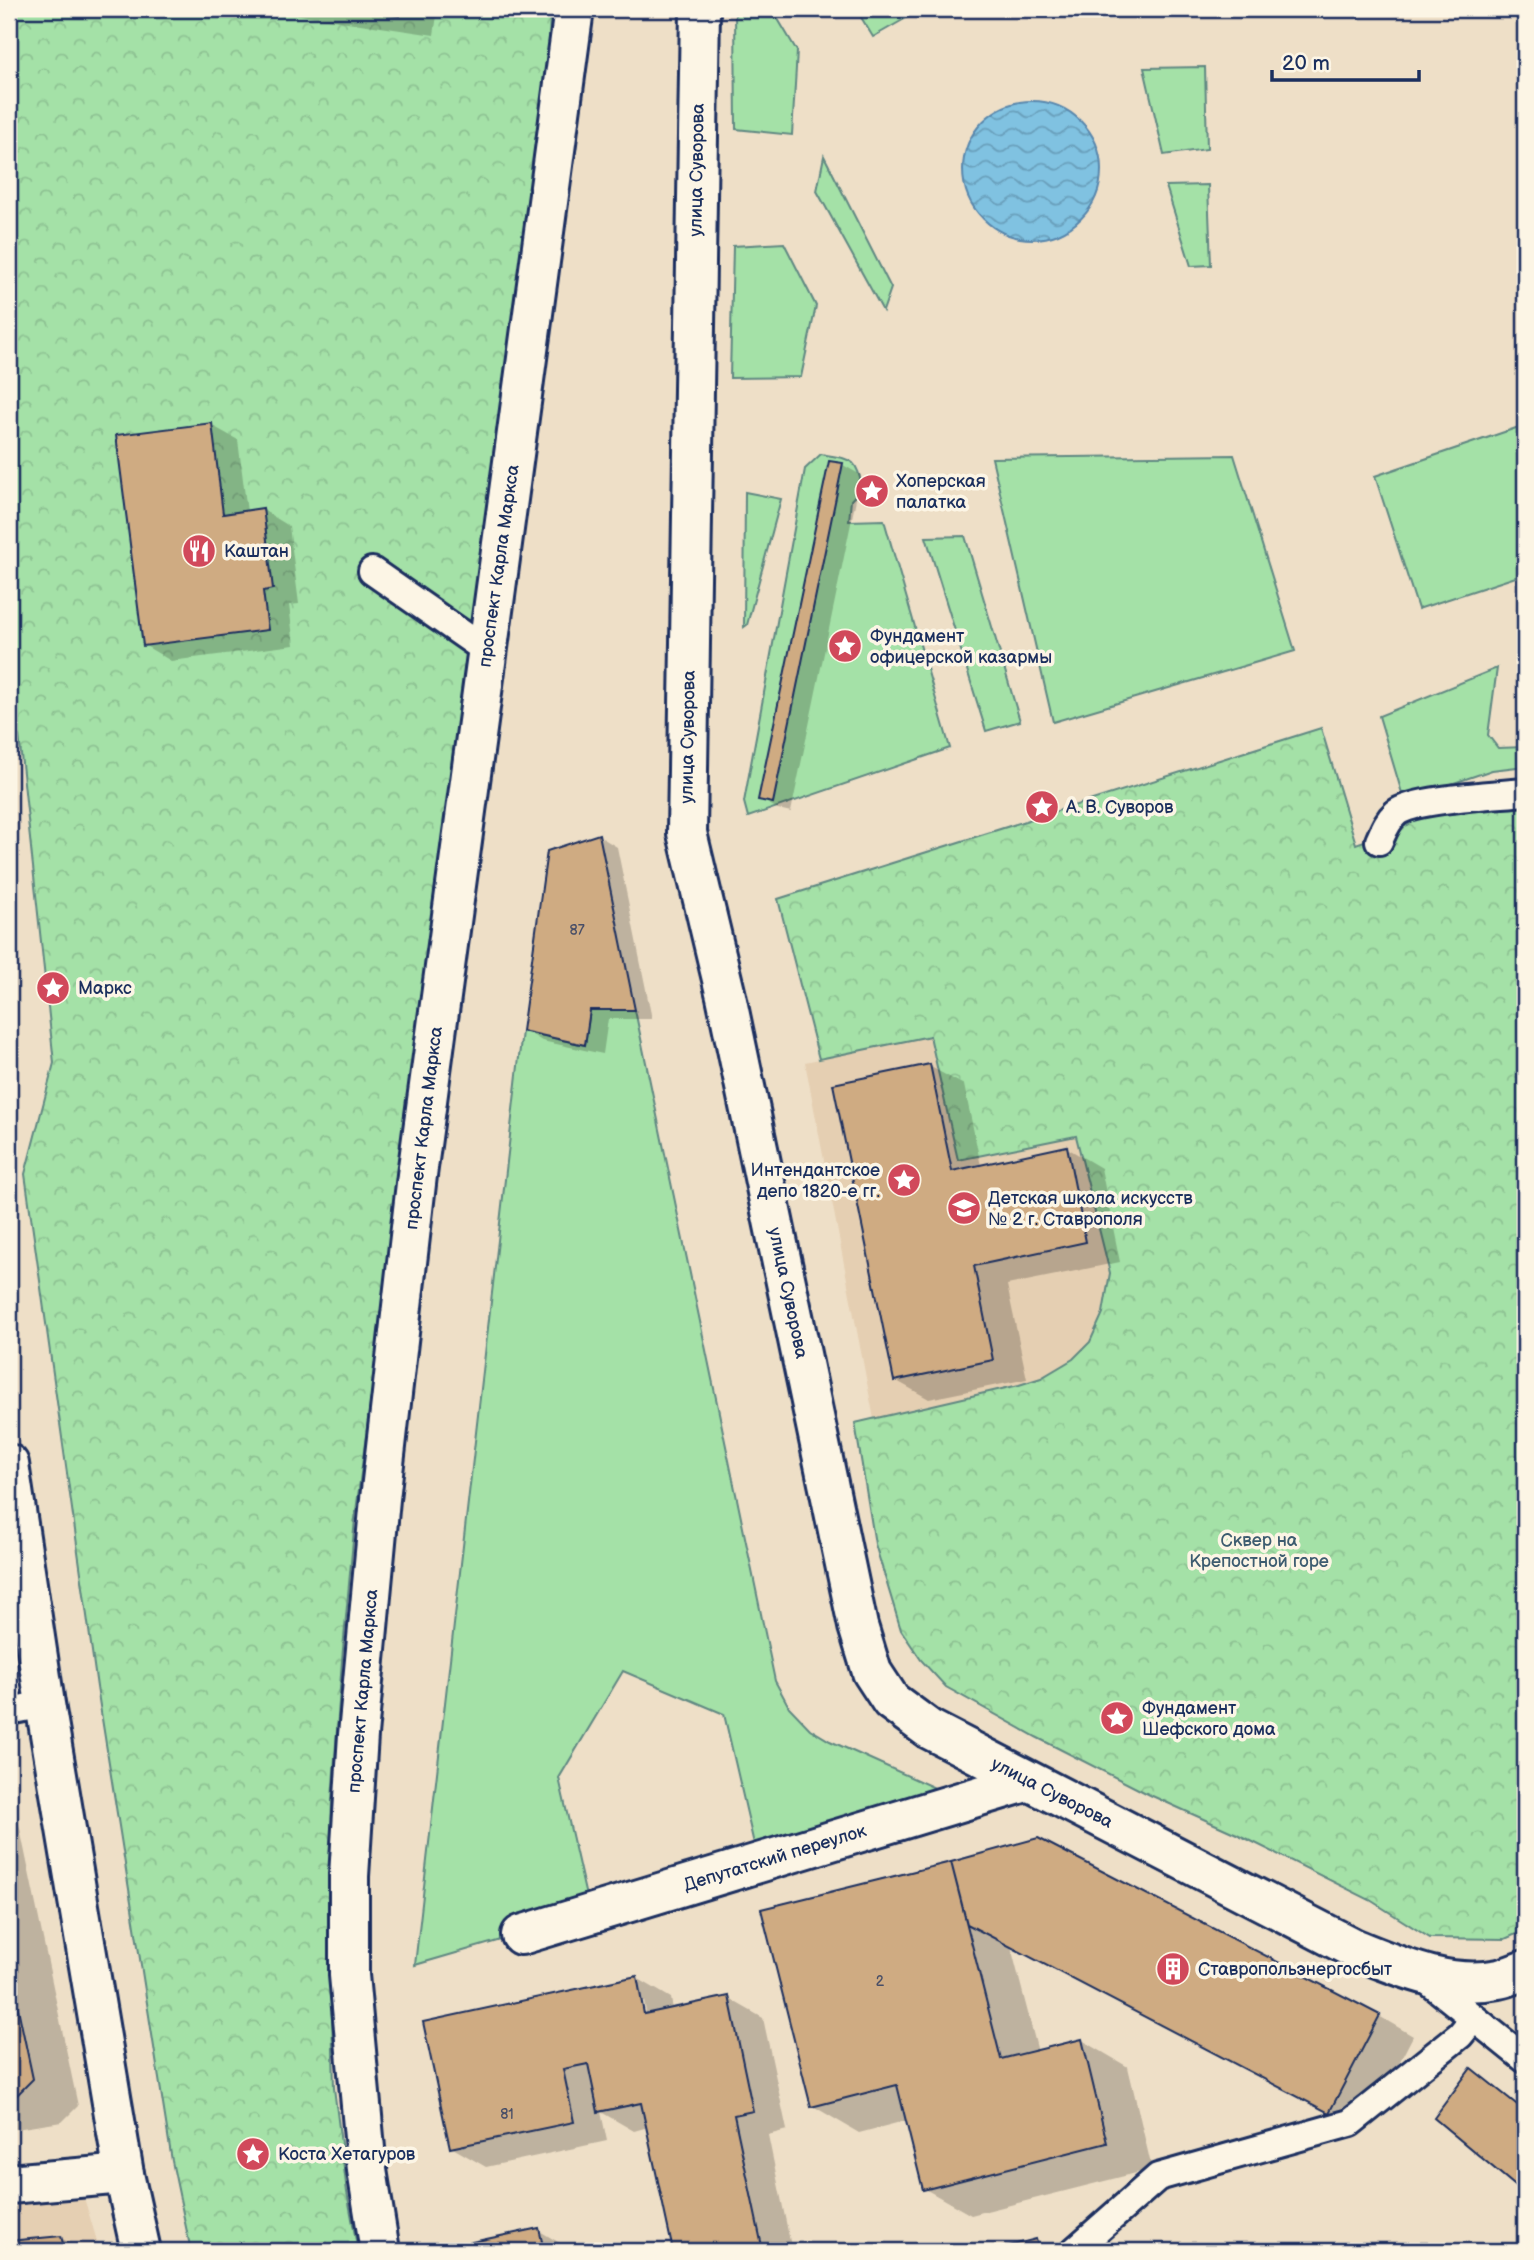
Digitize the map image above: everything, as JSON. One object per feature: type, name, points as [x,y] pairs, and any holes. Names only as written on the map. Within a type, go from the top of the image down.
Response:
[{"type":"street","name":"проспект Карла Маркса","points":[[380,2251],[367,2170],[349,1975],[349,1876],[358,1735],[380,1499],[418,1175],[574,9]]},
{"type":"street","name":"улица Суворова","points":[[700,9],[687,833],[729,1010],[858,1626],[872,1672],[891,1700],[929,1729],[1356,1949],[1419,1974],[1461,1980],[1499,1979],[1525,1970]]},
{"type":"street","points":[[9,1464],[27,1708],[141,2251]]},
{"type":"street","name":"Депутатский переулок","points":[[521,1935],[1029,1781]]},
{"type":"street","points":[[9,2184],[124,2174]]},
{"type":"lane","points":[[372,571],[487,651]]},
{"type":"lane","points":[[1379,841],[1387,822],[1399,811],[1469,796],[1525,792]]},
{"type":"lane","points":[[1419,1974],[1525,2059]]},
{"type":"lane","points":[[1074,2251],[1158,2177],[1350,2123],[1460,2035],[1474,2018]]},
{"type":"shaded area","name":"Детская школа искусств № 2 г. Ставрополя","points":[[930,1036],[1076,1135],[1110,1274],[1103,1313],[1090,1342],[1073,1359],[1041,1378],[1019,1385],[874,1419],[805,1062]]},
{"type":"shaded area","points":[[72,2187],[85,2201],[100,2251],[9,2251],[9,2194]]},
{"type":"green space","points":[[9,9],[550,9],[549,46],[355,1519],[342,1660],[332,1800],[329,1895],[334,2088],[347,2192],[358,2251],[191,2251],[172,2161],[97,1687],[25,1174],[54,1063],[19,736],[9,725]]},
{"type":"green space","points":[[735,9],[772,9],[797,51],[792,135],[736,129]]},
{"type":"green space","points":[[856,9],[915,9],[915,13],[873,37]]},
{"type":"green space","points":[[1205,67],[1207,149],[1164,155],[1144,68]]},
{"type":"green space","points":[[824,156],[891,288],[883,311],[817,191]]},
{"type":"green space","points":[[1208,185],[1211,265],[1191,266],[1166,186]]},
{"type":"green space","points":[[784,243],[816,306],[801,377],[730,378],[733,246]]},
{"type":"green space","points":[[1525,425],[1525,574],[1418,609],[1375,476]]},
{"type":"green space","points":[[821,454],[850,461],[858,470],[862,488],[851,500],[849,521],[884,520],[950,748],[748,817],[744,802],[805,469]]},
{"type":"green space","points":[[1234,455],[1295,651],[1053,722],[992,458]]},
{"type":"green space","points":[[745,492],[781,499],[747,625],[744,627]]},
{"type":"green space","points":[[965,536],[1020,721],[986,731],[926,537]]},
{"type":"green space","points":[[1497,668],[1488,735],[1498,748],[1525,747],[1525,766],[1492,770],[1404,800],[1379,716]]},
{"type":"green space","name":"Сквер на Крепостной горе","points":[[1321,728],[1356,844],[1408,825],[1418,816],[1456,807],[1525,807],[1525,1930],[1505,1939],[1430,1938],[1370,1900],[1241,1836],[1150,1795],[946,1687],[921,1660],[901,1630],[875,1544],[855,1423],[1041,1378],[1073,1359],[1090,1342],[1103,1313],[1110,1273],[1076,1136],[958,1160],[930,1036],[819,1059],[778,899]]},
{"type":"green space","points":[[590,1010],[635,1010],[775,1681],[789,1707],[810,1729],[830,1741],[946,1793],[754,1844],[724,1714],[623,1671],[559,1778],[590,1914],[415,1965],[522,1031],[585,1045]]},
{"type":"water","points":[[1032,101],[1059,106],[1081,121],[1096,143],[1101,170],[1096,197],[1081,219],[1059,234],[1032,239],[1005,234],[983,219],[968,197],[963,170],[968,143],[983,121],[1005,106]]},
{"type":"building","points":[[349,9],[401,9],[400,16]]},
{"type":"building","name":"Каштан","points":[[212,423],[223,514],[263,508],[273,589],[263,591],[268,630],[143,646],[116,435]]},
{"type":"building","points":[[829,461],[843,463],[773,803],[758,800]]},
{"type":"building","points":[[599,834],[635,1010],[590,1010],[585,1045],[522,1031],[547,851]]},
{"type":"building","points":[[930,1064],[952,1171],[1067,1146],[1086,1242],[974,1266],[993,1360],[894,1381],[833,1084]]},
{"type":"building","name":"Ставропольэнергосбыт","points":[[1038,1838],[1380,2015],[1329,2113],[967,1924],[951,1862]]},
{"type":"building","points":[[951,1862],[1001,2059],[1082,2039],[1107,2143],[923,2190],[897,2085],[811,2107],[761,1909]]},
{"type":"building","points":[[9,1966],[33,2079],[15,2097],[9,2098]]},
{"type":"building","points":[[637,1976],[644,2014],[729,1996],[753,2111],[734,2115],[763,2251],[673,2251],[641,2103],[598,2112],[588,2064],[563,2069],[574,2122],[450,2148],[423,2022]]},
{"type":"building","points":[[1471,2068],[1525,2111],[1525,2194],[1434,2118]]},
{"type":"building","points":[[539,2228],[544,2251],[474,2251],[472,2242]]},
{"type":"building","points":[[61,2236],[65,2251],[9,2251],[9,2241]]},
{"type":"building","points":[[1036,2239],[1039,2251],[990,2251]]},
{"type":"place","name":"Хоперская палатка","points":[[872,491]]},
{"type":"place","name":"Каштан","points":[[199,551]]},
{"type":"place","name":"Фундамент офицерской казармы","points":[[845,646]]},
{"type":"place","name":"А. В. Суворов","points":[[1042,807]]},
{"type":"place","name":"Маркс","points":[[53,988]]},
{"type":"place","name":"Интендантское депо 1820-е гг.","points":[[904,1180]]},
{"type":"place","name":"Детская школа искусств № 2 г. Ставрополя","points":[[964,1208]]},
{"type":"place","name":"Фундамент Шефского дома","points":[[1117,1718]]},
{"type":"place","name":"Ставропольэнергосбыт","points":[[1173,1969]]},
{"type":"place","name":"Коста Хетагуров","points":[[253,2154]]}]
